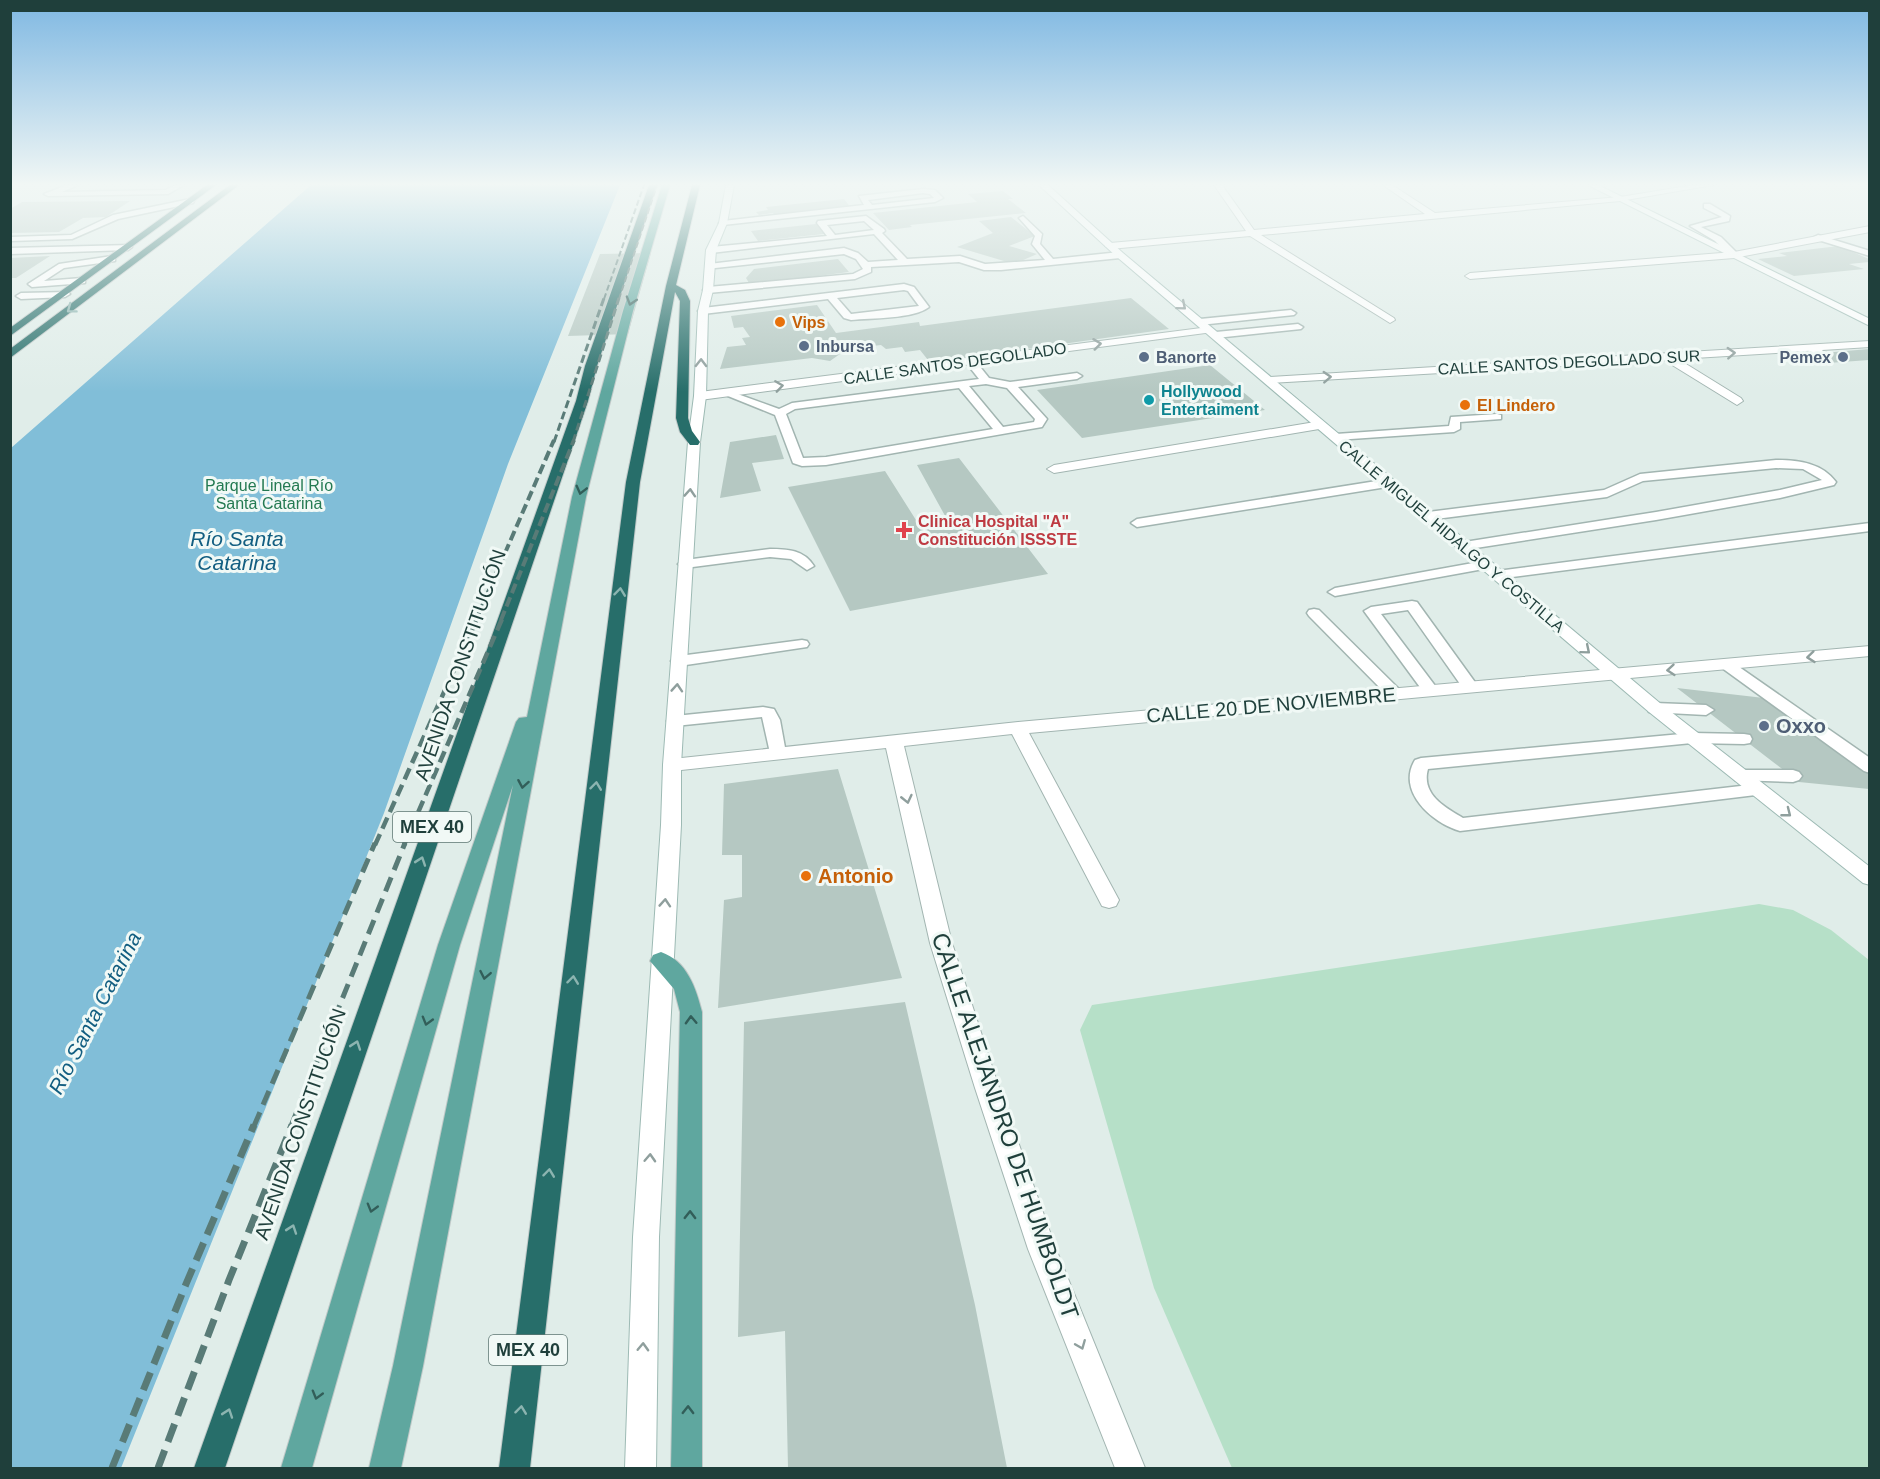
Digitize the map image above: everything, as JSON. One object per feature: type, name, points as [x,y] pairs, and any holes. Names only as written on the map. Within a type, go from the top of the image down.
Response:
[{"type":"highway","points":[[11,333],[119,254]]},
{"type":"highway","points":[[10,355],[144,254]]},
{"type":"highway","name":"AVENIDA CONSTITUCIÓN","points":[[209,1468],[582,401],[591,366],[629,254]]},
{"type":"highway","name":"MEX 40","points":[[514,1468],[633,482],[679,254]]},
{"type":"highway","points":[[671,286],[681,292],[685,301],[682,418],[686,432],[694,442]]},
{"type":"main road","points":[[385,1468],[408,1366],[579,497],[645,254]]},
{"type":"main road","points":[[296,1468],[449,945],[544,666]]},
{"type":"main road","points":[[661,962],[684,985],[691,1012],[687,1468]]},
{"type":"street","points":[[640,1468],[646,1237],[671,825],[672,765],[694,442],[700,396],[702,311],[708,290],[711,254]]},
{"type":"street","name":"CALLE MIGUEL HIDALGO Y COSTILLA","points":[[1120,254],[1615,675],[1869,877]]},
{"type":"street","points":[[1285,254],[1390,320]]},
{"type":"street","points":[[1470,276],[1739,254]]},
{"type":"street","points":[[1734,255],[1869,323]]},
{"type":"street","name":"CALLE SANTOS DEGOLLADO","points":[[700,396],[1209,329]]},
{"type":"street","name":"CALLE SANTOS DEGOLLADO SUR","points":[[1268,380],[1816,350],[1869,344]]},
{"type":"street","points":[[1667,357],[1737,401]]},
{"type":"street","points":[[1054,469],[1321,425]]},
{"type":"street","name":"CALLE 20 DE NOVIEMBRE","points":[[672,765],[1018,728],[1869,651]]},
{"type":"street","points":[[1018,728],[1109,900]]},
{"type":"street","name":"CALLE ALEJANDRO DE HUMBOLDT","points":[[894,742],[941,943],[987,1088],[1042,1249],[1131,1468]]},
{"type":"lane","points":[[709,267],[806,254]]},
{"type":"lane","points":[[708,290],[855,276],[868,270],[855,254]]},
{"type":"lane","points":[[897,254],[905,262]]},
{"type":"lane","points":[[1044,254],[1051,262]]},
{"type":"lane","points":[[866,265],[960,260],[993,268],[1051,262],[1094,254]]},
{"type":"lane","points":[[82,281],[32,284],[62,266],[112,259]]},
{"type":"lane","points":[[702,311],[831,296],[908,288],[924,307],[916,310],[851,317],[847,316],[831,296]]},
{"type":"lane","points":[[21,296],[65,294]]},
{"type":"lane","points":[[1209,329],[1291,313]]},
{"type":"lane","points":[[1209,329],[1298,327]]},
{"type":"lane","points":[[969,360],[986,381]]},
{"type":"lane","points":[[780,413],[792,406],[986,381],[1010,385],[1077,376]]},
{"type":"lane","points":[[962,384],[1000,432]]},
{"type":"lane","points":[[780,413],[795,457],[802,462],[826,461],[1000,432],[1033,426],[1041,422],[1041,419],[1010,385]]},
{"type":"lane","points":[[728,394],[780,413]]},
{"type":"lane","points":[[1336,437],[1454,429],[1455,419],[1497,417]]},
{"type":"lane","points":[[1428,516],[1607,493],[1640,478],[1776,464],[1792,463],[1807,466],[1827,477],[1830,482],[1780,494],[1690,510],[1463,546]]},
{"type":"lane","points":[[1137,523],[1389,483]]},
{"type":"lane","points":[[1497,575],[1869,526]]},
{"type":"lane","points":[[685,564],[773,553],[792,554],[804,560],[807,566]]},
{"type":"lane","points":[[1335,592],[1484,565]]},
{"type":"lane","points":[[1431,691],[1371,611],[1412,605],[1471,687]]},
{"type":"lane","points":[[1314,613],[1395,694]]},
{"type":"lane","points":[[679,661],[802,644]]},
{"type":"lane","points":[[1727,665],[1789,713],[1869,767]]},
{"type":"lane","points":[[1655,708],[1706,710]]},
{"type":"lane","points":[[675,721],[768,713],[772,720],[778,753]]},
{"type":"lane","points":[[1744,739],[1692,738],[1421,764],[1417,774],[1418,788],[1432,807],[1460,825],[1758,790]]},
{"type":"lane","points":[[1741,776],[1793,776]]},
{"type":"green space","points":[[1759,904],[1793,910],[1831,930],[1869,960],[1869,1468],[1232,1468],[1154,1288],[1080,1030],[1092,1005]]},
{"type":"water","name":"Río Santa Catarina","points":[[232,254],[592,254],[508,464],[384,813],[121,1468],[11,1468],[11,448]]},
{"type":"building","points":[[600,254],[651,254],[628,334],[568,336]]},
{"type":"building","points":[[981,254],[1037,254],[1014,264]]},
{"type":"building","points":[[1782,254],[1858,254],[1869,259],[1869,262],[1849,264],[1864,269],[1794,276],[1758,259],[1787,256]]},
{"type":"building","points":[[50,256],[16,278],[10,278],[10,258]]},
{"type":"building","points":[[838,259],[849,272],[763,283],[749,283],[746,278],[754,269]]},
{"type":"building","points":[[1131,298],[1169,329],[948,360],[928,360],[920,350],[905,352],[902,347],[886,349],[881,345],[847,349],[830,361],[812,358],[720,369],[727,347],[746,345],[742,338],[750,337],[743,327],[734,328],[731,316],[817,305],[836,333],[919,322],[920,326]]},
{"type":"building","name":"Pemex","points":[[1869,349],[1869,360],[1828,363],[1811,354]]},
{"type":"building","name":"Hollywood Entertaiment","points":[[1210,365],[1265,410],[1082,438],[1037,390]]},
{"type":"building","points":[[776,435],[784,459],[752,463],[761,491],[720,498],[730,442]]},
{"type":"building","points":[[959,458],[1048,574],[850,611],[788,487],[885,471],[921,528],[949,523],[917,465]]},
{"type":"building","name":"Oxxo","points":[[1677,688],[1764,698],[1869,774],[1869,789],[1799,782]]},
{"type":"building","name":"Antonio","points":[[838,769],[902,978],[718,1008],[724,900],[742,897],[742,855],[722,855],[724,784]]},
{"type":"building","points":[[905,1002],[975,1305],[1007,1468],[788,1468],[785,1331],[738,1337],[744,1022]]},
{"type":"railway","points":[[604,299],[620,254]]},
{"type":"railway","points":[[619,299],[634,254]]},
{"type":"railway","points":[[554,442],[604,298]]},
{"type":"railway","points":[[573,442],[619,298]]},
{"type":"railway","points":[[476,620],[554,440]]},
{"type":"railway","points":[[501,620],[574,440]]},
{"type":"railway","points":[[375,845],[477,619]]},
{"type":"railway","points":[[404,845],[502,619]]},
{"type":"railway","points":[[254,1126],[375,843]]},
{"type":"railway","points":[[291,1126],[405,843]]},
{"type":"railway","points":[[112,1468],[186,1284],[254,1125]]},
{"type":"railway","points":[[158,1468],[229,1280],[292,1125]]},
{"type":"place","name":"Vips","points":[[780,322]]},
{"type":"place","name":"Inbursa","points":[[804,346]]},
{"type":"place","name":"Banorte","points":[[1144,357]]},
{"type":"place","name":"Pemex","points":[[1843,357]]},
{"type":"place","name":"Hollywood Entertaiment","points":[[1149,400]]},
{"type":"place","name":"El Lindero","points":[[1465,405]]},
{"type":"place","name":"Clinica Hospital \"A\" Constitución ISSSTE","points":[[904,530]]},
{"type":"place","name":"Oxxo","points":[[1764,726]]},
{"type":"place","name":"Antonio","points":[[806,876]]},
{"type":"park label","name":"Parque Lineal Río Santa Catarina","points":[[269,494]]}]
